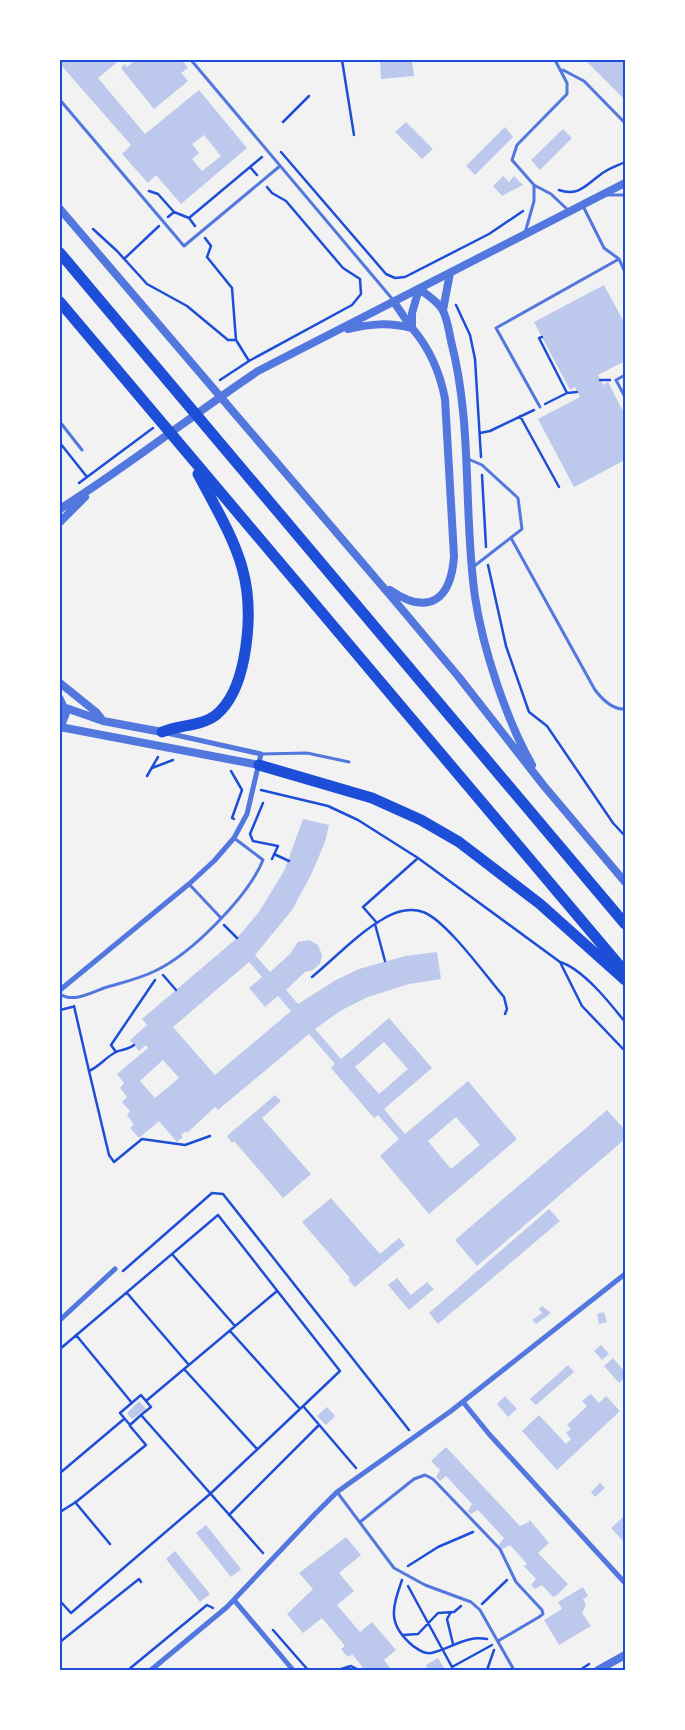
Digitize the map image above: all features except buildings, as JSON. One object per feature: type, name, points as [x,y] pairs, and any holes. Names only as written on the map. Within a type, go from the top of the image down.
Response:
[{"type":"highway","points":[[60,253],[625,924]]},
{"type":"highway","points":[[60,302],[625,972]]},
{"type":"highway","points":[[162,732],[177,726],[206,720],[223,707],[241,674],[248,639],[248,595],[242,565],[228,531],[188,455]]},
{"type":"highway","points":[[260,759],[372,798],[421,820],[459,842],[540,904],[625,980]]},
{"type":"street","points":[[60,509],[95,487],[204,407],[258,371],[625,183]]},
{"type":"street","points":[[60,209],[380,583],[458,676],[544,786],[625,882]]},
{"type":"street","points":[[443,310],[450,273]]},
{"type":"street","points":[[419,289],[433,298],[443,310],[458,367],[465,409],[472,567],[476,599],[502,695],[518,736],[544,786]]},
{"type":"street","points":[[412,328],[412,313],[419,289]]},
{"type":"street","points":[[380,583],[406,601],[423,603],[431,601],[444,592],[452,576],[453,547],[445,399],[442,382],[430,353],[394,302]]},
{"type":"street","points":[[339,330],[379,323],[412,328]]},
{"type":"street","points":[[60,522],[95,487]]},
{"type":"street","points":[[60,683],[96,712],[103,721]]},
{"type":"street","points":[[60,699],[66,708],[66,718],[60,727],[260,759]]},
{"type":"street","points":[[66,708],[103,721],[162,732],[260,759]]},
{"type":"street","points":[[60,990],[189,884],[214,861],[234,838],[243,823],[254,790],[260,759]]},
{"type":"street","points":[[60,1320],[115,1269]]},
{"type":"street","points":[[151,1670],[234,1600],[314,1514],[338,1492],[463,1402],[625,1274]]},
{"type":"street","points":[[463,1402],[489,1434],[625,1583]]},
{"type":"street","points":[[234,1600],[293,1670]]},
{"type":"street","points":[[598,1670],[625,1655]]},
{"type":"lane","points":[[191,60],[394,302]]},
{"type":"lane","points":[[555,60],[568,83],[567,94],[521,140],[512,153],[512,160],[534,184],[551,194],[570,212]]},
{"type":"lane","points":[[562,70],[584,81],[625,123]]},
{"type":"lane","points":[[60,100],[184,246],[280,166]]},
{"type":"lane","points":[[525,235],[534,201],[534,184]]},
{"type":"lane","points":[[602,195],[625,195]]},
{"type":"lane","points":[[582,205],[604,248],[619,259],[625,272]]},
{"type":"lane","points":[[540,407],[496,328],[619,259]]},
{"type":"lane","points":[[625,375],[616,380],[625,397]]},
{"type":"lane","points":[[60,422],[82,450]]},
{"type":"lane","points":[[466,458],[482,465],[518,498],[522,529],[487,558],[472,567]]},
{"type":"lane","points":[[511,538],[595,690],[601,698],[611,705],[620,710],[625,709]]},
{"type":"lane","points":[[260,759],[307,753],[349,762]]},
{"type":"lane","points":[[60,994],[76,998],[154,972],[168,964],[221,918],[256,878],[263,860],[234,838]]},
{"type":"lane","points":[[189,884],[221,918]]},
{"type":"lane","points":[[360,1522],[414,1479],[425,1475],[433,1479],[500,1549],[512,1576],[543,1614],[496,1642]]},
{"type":"lane","points":[[338,1492],[394,1568],[424,1585],[464,1600],[480,1610],[496,1642],[514,1670]]},
{"type":"path","points":[[342,60],[354,135]]},
{"type":"path","points":[[283,122],[309,96]]},
{"type":"path","points":[[189,218],[275,146],[386,274],[395,278],[405,277],[489,234],[523,211],[527,205]]},
{"type":"path","points":[[555,192],[558,190],[572,194],[601,174],[625,162]]},
{"type":"path","points":[[213,385],[249,361],[352,305],[362,294],[360,279],[343,268],[286,201],[272,193],[250,167]]},
{"type":"path","points":[[124,259],[174,212],[189,218],[211,246],[207,257],[232,288],[236,340],[249,361]]},
{"type":"path","points":[[91,228],[124,259],[146,284],[187,306],[228,340],[236,340]]},
{"type":"path","points":[[456,305],[470,335],[475,359],[487,558],[506,646],[529,712],[547,726],[613,824],[625,836]]},
{"type":"path","points":[[542,337],[539,338],[567,393]]},
{"type":"path","points":[[480,432],[490,431],[567,393],[577,392]]},
{"type":"path","points":[[520,416],[559,487]]},
{"type":"path","points":[[73,487],[156,426]]},
{"type":"path","points":[[60,442],[87,477]]},
{"type":"path","points":[[149,755],[182,762]]},
{"type":"path","points":[[147,776],[158,757]]},
{"type":"path","points":[[151,768],[173,760]]},
{"type":"path","points":[[222,770],[232,772],[242,790],[265,790],[328,806],[358,820],[418,858],[560,962],[567,964],[589,982],[625,1022]]},
{"type":"path","points":[[274,854],[289,860]]},
{"type":"path","points":[[385,961],[376,924],[363,907],[418,858]]},
{"type":"path","points":[[312,977],[388,916],[409,910],[422,911],[436,920],[504,996],[508,1009],[505,1014]]},
{"type":"path","points":[[226,926],[237,938]]},
{"type":"path","points":[[560,962],[582,1006],[625,1051]]},
{"type":"path","points":[[165,977],[176,990]]},
{"type":"path","points":[[74,1006],[109,1155],[114,1162],[142,1139],[185,1146],[210,1136]]},
{"type":"path","points":[[89,1071],[102,1065],[116,1052],[127,1050],[134,1045]]},
{"type":"path","points":[[115,1269],[119,1274],[212,1193],[222,1194],[415,1437]]},
{"type":"path","points":[[60,1349],[218,1215],[340,1371],[210,1494],[70,1614],[60,1601]]},
{"type":"path","points":[[172,1254],[235,1326]]},
{"type":"path","points":[[146,1401],[277,1291]]},
{"type":"path","points":[[127,1293],[189,1365]]},
{"type":"path","points":[[230,1330],[358,1471]]},
{"type":"path","points":[[76,1335],[132,1403]]},
{"type":"path","points":[[184,1369],[257,1449]]},
{"type":"path","points":[[60,1512],[146,1445],[124,1419],[120,1413],[141,1395],[151,1407],[130,1426]]},
{"type":"path","points":[[141,1415],[263,1553]]},
{"type":"path","points":[[60,1473],[124,1419]]},
{"type":"path","points":[[229,1516],[319,1426]]},
{"type":"path","points":[[75,1502],[110,1544]]},
{"type":"path","points":[[400,1572],[425,1554],[455,1538],[471,1532],[484,1533]]},
{"type":"path","points":[[480,1610],[484,1603],[512,1576]]},
{"type":"path","points":[[496,1642],[452,1667],[443,1648],[404,1577],[394,1612],[394,1621],[403,1635],[423,1652],[431,1652],[443,1648],[453,1644],[478,1638],[496,1642]]},
{"type":"path","points":[[60,1642],[139,1579],[141,1582]]},
{"type":"path","points":[[403,1635],[418,1634],[438,1613],[457,1611],[464,1600]]},
{"type":"path","points":[[128,1670],[208,1605],[215,1609]]},
{"type":"path","points":[[451,1612],[447,1619],[453,1644]]},
{"type":"path","points":[[271,1628],[308,1670]]},
{"type":"path","points":[[487,1670],[496,1642]]},
{"type":"path","points":[[338,1670],[351,1666],[359,1670]]}]
